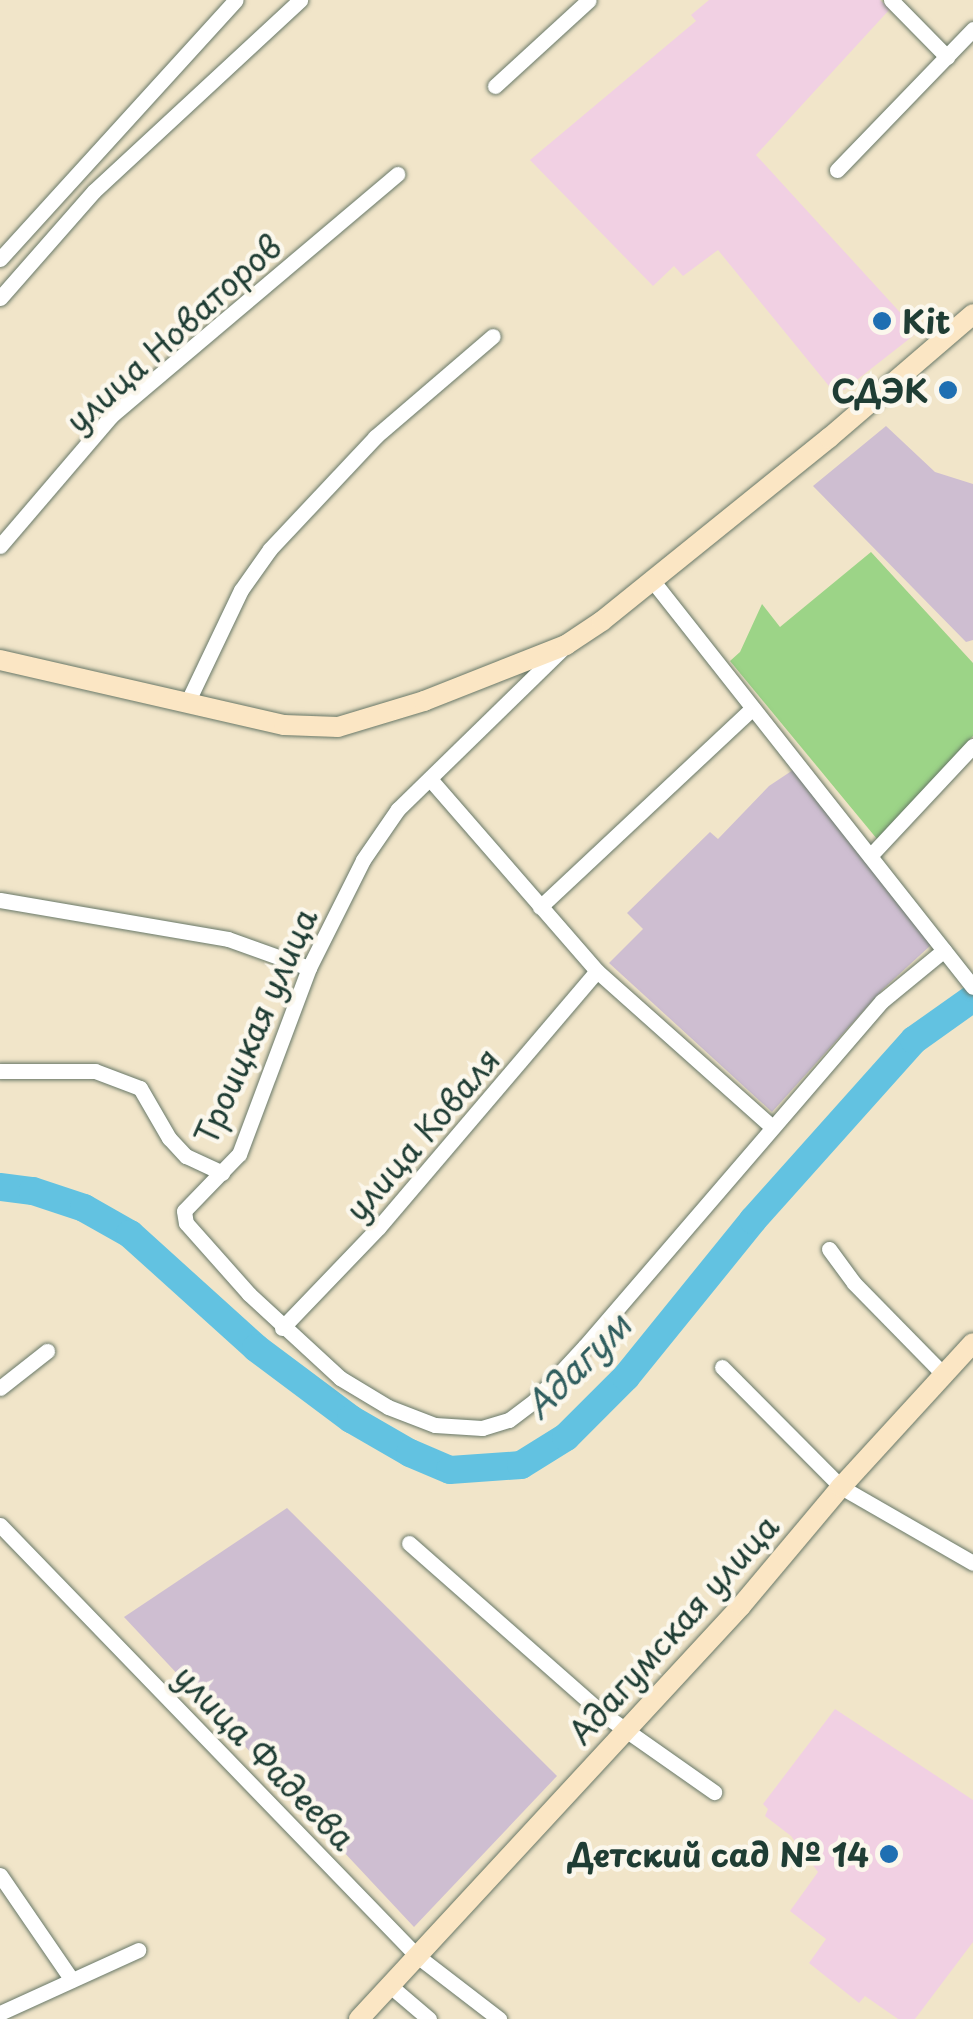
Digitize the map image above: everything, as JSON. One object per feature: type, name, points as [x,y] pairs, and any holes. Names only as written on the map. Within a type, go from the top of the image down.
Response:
[{"type":"main road","name":"Троицкая улица","points":[[566,645],[828,438],[973,314]]},
{"type":"main road","points":[[0,660],[284,725],[338,727],[424,701],[566,645]]},
{"type":"main road","name":"Адагумская улица","points":[[358,2019],[741,1606],[841,1487],[973,1343]]},
{"type":"street","points":[[0,259],[236,0]]},
{"type":"street","points":[[0,298],[94,192],[300,0]]},
{"type":"street","points":[[496,86],[589,0]]},
{"type":"street","points":[[892,0],[947,57]]},
{"type":"street","points":[[837,170],[973,29]]},
{"type":"street","name":"улица Новаторов","points":[[0,546],[111,416],[396,174]]},
{"type":"street","points":[[186,704],[241,590],[270,549],[375,437],[492,336]]},
{"type":"street","points":[[652,580],[973,987]]},
{"type":"street","name":"Троицкая улица","points":[[566,645],[398,809],[363,860],[310,968],[239,1154],[184,1211],[186,1223],[282,1328],[340,1378],[388,1407],[435,1425],[482,1428],[508,1420],[534,1402],[882,1001],[944,950]]},
{"type":"street","points":[[540,907],[753,708]]},
{"type":"street","points":[[870,856],[973,746]]},
{"type":"street","points":[[430,779],[597,971],[772,1128]]},
{"type":"street","points":[[0,900],[228,939],[310,968]]},
{"type":"street","name":"улица Коваля","points":[[282,1328],[379,1227],[597,971]]},
{"type":"street","points":[[0,1071],[96,1071],[140,1088],[178,1147],[222,1172]]},
{"type":"street","points":[[829,1249],[854,1284],[944,1375]]},
{"type":"street","points":[[0,1388],[47,1351]]},
{"type":"street","points":[[722,1367],[841,1487],[973,1563]]},
{"type":"street","name":"улица Фадеева","points":[[0,1525],[416,1955],[499,2019]]},
{"type":"street","points":[[409,1543],[603,1714],[714,1792]]},
{"type":"street","points":[[0,1875],[72,1980]]},
{"type":"street","points":[[0,2012],[138,1950]]},
{"type":"street","points":[[388,1984],[429,2019]]},
{"type":"shaded area","points":[[709,0],[880,0],[890,9],[756,155],[918,332],[844,390],[833,391],[718,250],[683,276],[674,266],[653,286],[530,160],[696,21],[691,15]]},
{"type":"shaded area","points":[[886,426],[935,472],[973,484],[973,640],[966,642],[813,486]]},
{"type":"shaded area","points":[[793,770],[931,945],[882,990],[772,1112],[609,963],[643,929],[627,913],[710,832],[718,839],[769,786]]},
{"type":"shaded area","points":[[287,1508],[557,1776],[414,1927],[124,1617]]},
{"type":"shaded area","name":"Детский сад № 14","points":[[835,1709],[973,1800],[973,1942],[915,2019],[898,2019],[865,1996],[859,2003],[809,1963],[826,1939],[790,1911],[818,1872],[791,1836],[765,1816],[768,1809],[763,1804]]},
{"type":"green space","points":[[871,552],[973,663],[973,736],[877,839],[730,661],[740,652],[762,604],[780,627]]},
{"type":"waterway","name":"Адагум","points":[[0,1187],[33,1191],[84,1208],[130,1234],[256,1348],[351,1419],[410,1453],[450,1470],[521,1465],[566,1437],[626,1377],[753,1220],[914,1040],[973,998]]},
{"type":"place","name":"Kit","points":[[882,321]]},
{"type":"place","name":"СДЭК","points":[[948,390]]},
{"type":"place","name":"Детский сад № 14","points":[[889,1854]]}]
